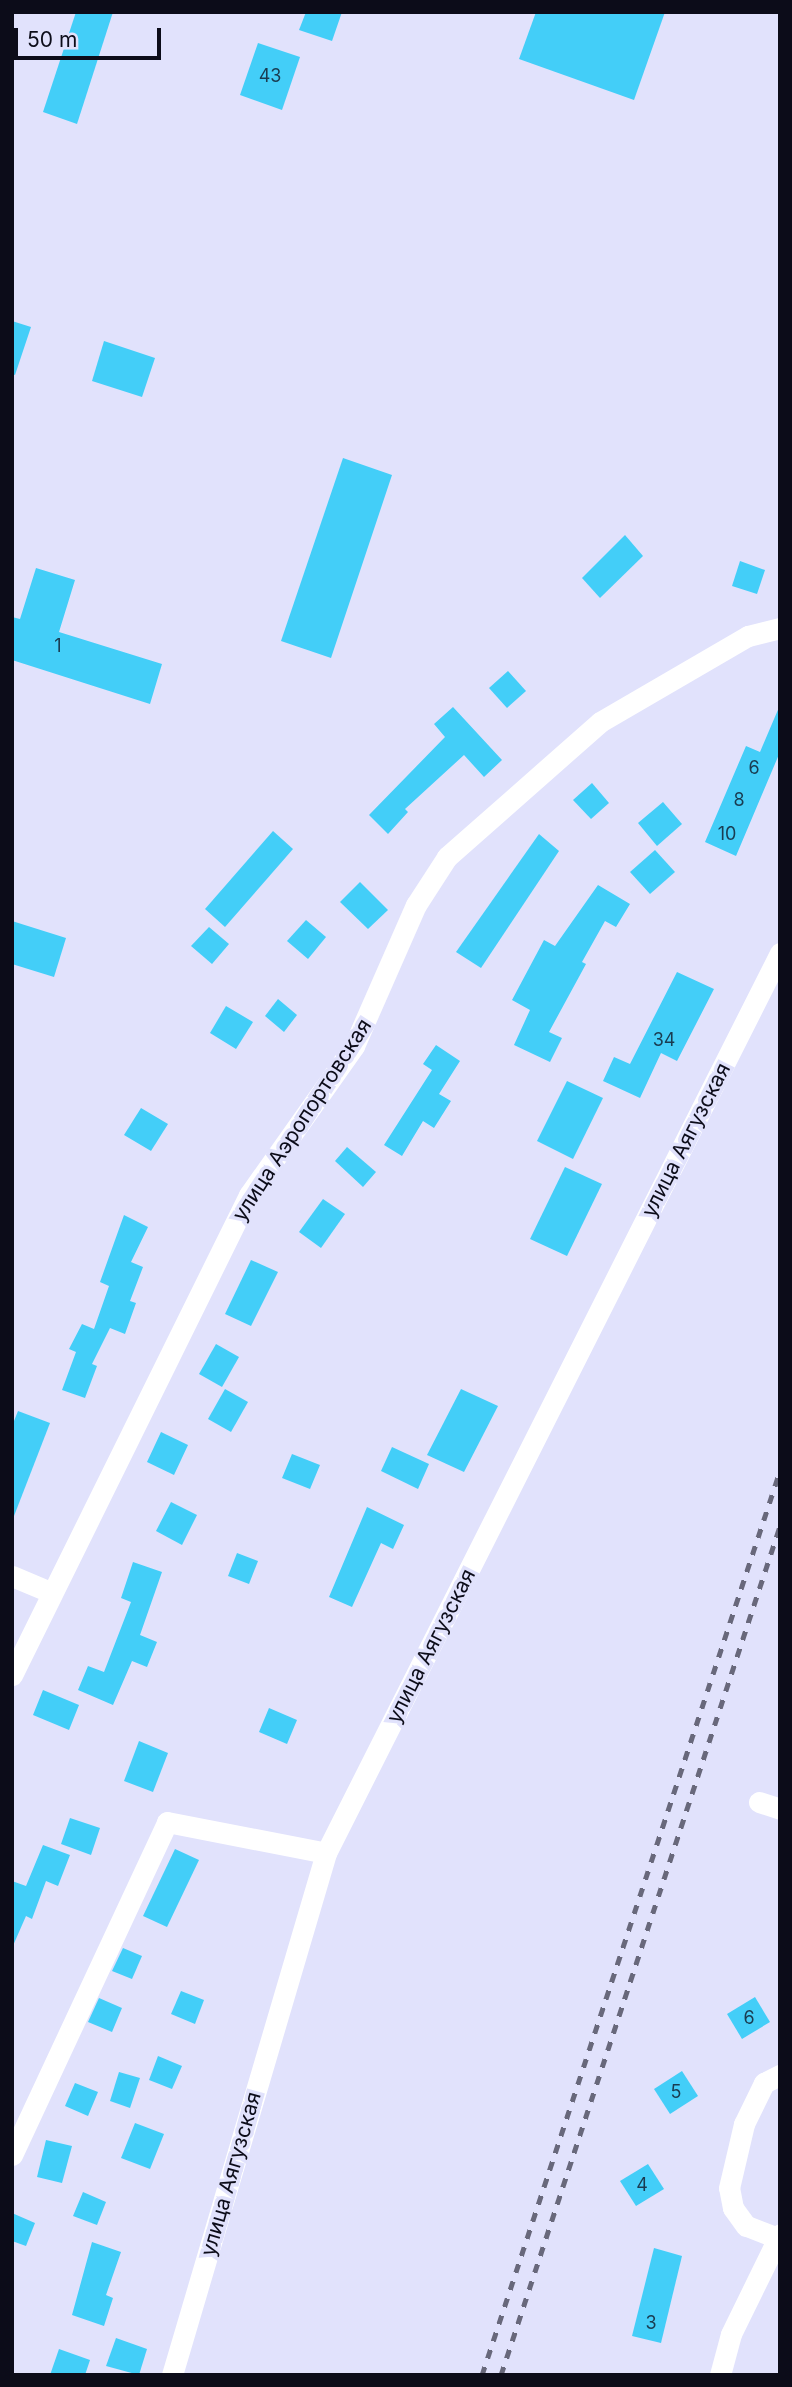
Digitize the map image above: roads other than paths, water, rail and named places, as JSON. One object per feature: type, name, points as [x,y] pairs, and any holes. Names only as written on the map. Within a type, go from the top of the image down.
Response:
[{"type":"street","name":"улица Аэропортовская","points":[[12,1675],[50,1592],[249,1195],[354,1046],[416,905],[447,857],[600,722],[748,636],[780,628]]},
{"type":"street","name":"улица Аягузская","points":[[172,2375],[326,1853],[780,953]]},
{"type":"street","points":[[12,1576],[50,1592]]},
{"type":"street","points":[[759,1802],[780,1809]]},
{"type":"street","points":[[12,2155],[167,1822],[326,1853]]},
{"type":"street","points":[[720,2375],[731,2334],[779,2236],[746,2226],[733,2208],[729,2188],[744,2124],[764,2083],[780,2075]]},
{"type":"railway","points":[[482,2375],[780,1471]]},
{"type":"railway","points":[[501,2375],[780,1526]]}]
